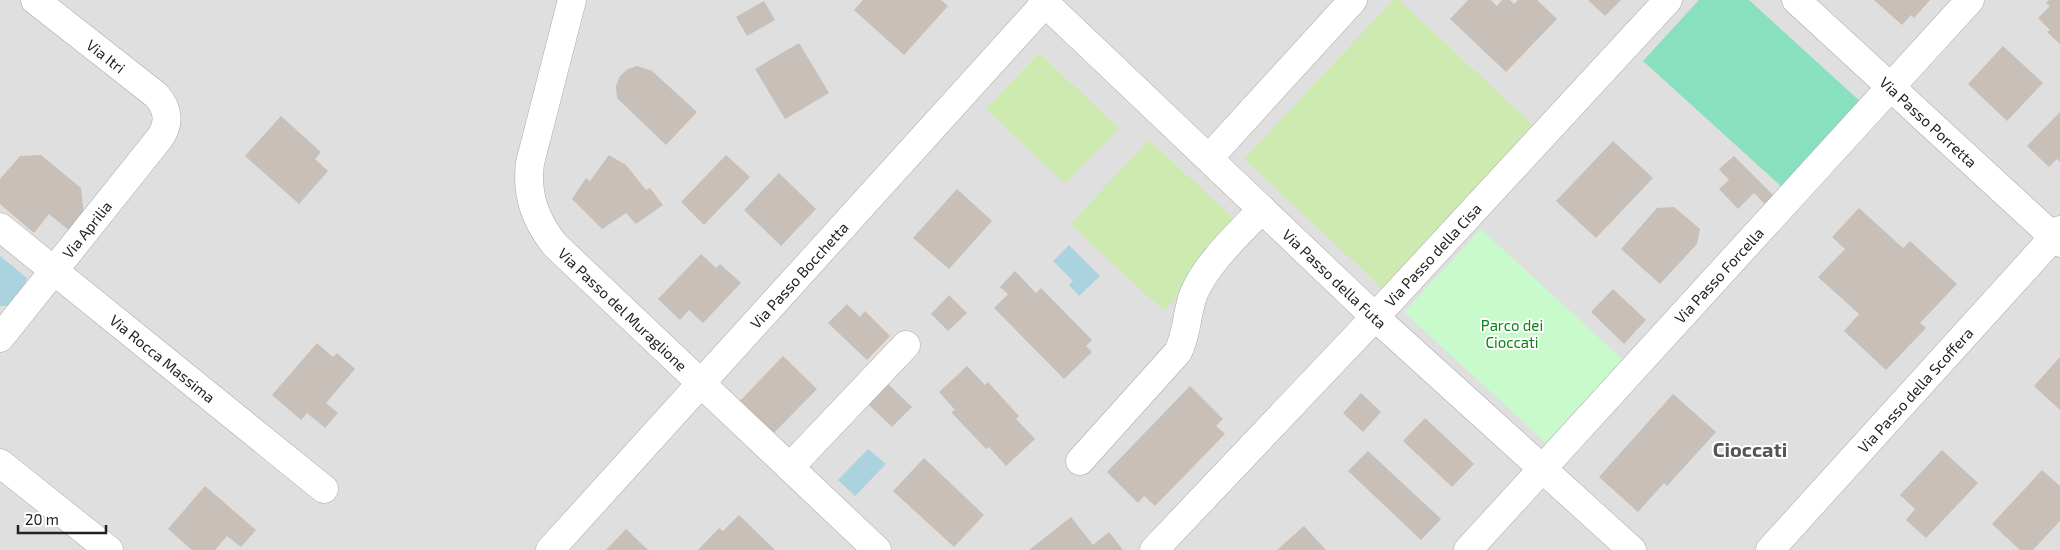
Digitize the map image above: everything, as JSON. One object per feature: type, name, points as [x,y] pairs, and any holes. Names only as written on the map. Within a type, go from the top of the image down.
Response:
[{"type":"street","name":"Via Itri","points":[[35,0],[156,95],[166,110],[167,118]]},
{"type":"street","name":"Via Passo del Muraglione","points":[[572,0],[530,163],[528,184],[534,210],[543,228],[555,245],[790,468],[863,546]]},
{"type":"street","points":[[1210,158],[1353,0]]},
{"type":"street","name":"Via Passo della Cisa","points":[[1154,550],[1375,317],[1668,0]]},
{"type":"street","name":"Via Passo Porretta","points":[[1796,0],[2058,237]]},
{"type":"street","name":"Via Passo Forcella","points":[[1468,550],[1544,470],[1970,0]]},
{"type":"street","name":"Via Passo Bocchetta","points":[[550,550],[1045,1]]},
{"type":"street","name":"Via Passo della Futa","points":[[1045,1],[1375,317],[1632,550]]},
{"type":"street","name":"Via Aprilia","points":[[0,338],[160,139],[167,118]]},
{"type":"street","points":[[1080,461],[1178,352],[1187,330],[1191,302],[1201,279],[1262,208]]},
{"type":"street","name":"Via Rocca Massima","points":[[0,227],[324,489]]},
{"type":"street","name":"Via Passo della Scoffera","points":[[1770,550],[2058,237]]},
{"type":"street","points":[[790,468],[906,345]]},
{"type":"street","points":[[0,463],[109,550]]},
{"type":"shaded area","points":[[0,0],[2060,0],[2060,550],[0,550]]},
{"type":"green space","points":[[1393,0],[1399,0],[1534,126],[1382,288],[1244,159]]},
{"type":"green space","points":[[1699,0],[1749,0],[1863,104],[1784,189],[1643,61]]},
{"type":"green space","points":[[1039,53],[1119,128],[1065,184],[986,109]]},
{"type":"green space","points":[[1149,140],[1243,227],[1164,311],[1070,224]]},
{"type":"green space","name":"Parco dei Cioccati","points":[[1481,229],[1623,360],[1546,443],[1404,312]]},
{"type":"water","points":[[1069,245],[1100,276],[1079,296],[1069,285],[1073,281],[1053,261]]},
{"type":"water","points":[[0,256],[27,278],[24,286],[7,306],[0,306]]},
{"type":"water","points":[[868,449],[886,464],[855,496],[838,480]]},
{"type":"building","points":[[863,0],[941,0],[948,6],[904,55],[854,10]]},
{"type":"building","points":[[1468,0],[1491,0],[1497,6],[1502,0],[1510,0],[1514,4],[1518,0],[1537,0],[1557,19],[1506,72],[1450,19]]},
{"type":"building","points":[[1588,0],[1621,0],[1605,16]]},
{"type":"building","points":[[1874,0],[1930,0],[1914,18],[1911,15],[1902,25]]},
{"type":"building","points":[[2049,0],[2060,0],[2060,44],[2047,32],[2050,30],[2038,18],[2050,6],[2046,3]]},
{"type":"building","points":[[764,1],[775,20],[747,36],[736,17]]},
{"type":"building","points":[[799,43],[829,93],[785,119],[755,69]]},
{"type":"building","points":[[2003,46],[2043,83],[2007,121],[1968,84]]},
{"type":"building","points":[[637,66],[652,71],[697,112],[666,145],[617,98],[616,86],[620,76],[628,69]]},
{"type":"building","points":[[2060,112],[2060,162],[2057,159],[2049,167],[2027,146]]},
{"type":"building","points":[[281,116],[321,152],[315,159],[328,171],[299,204],[245,156]]},
{"type":"building","points":[[1613,141],[1653,178],[1596,238],[1556,201]]},
{"type":"building","points":[[41,155],[81,188],[84,216],[71,232],[49,214],[34,233],[0,204],[0,179],[20,156]]},
{"type":"building","points":[[609,155],[626,165],[646,190],[650,188],[663,205],[636,224],[626,213],[602,229],[572,199],[586,178],[590,181]]},
{"type":"building","points":[[726,155],[750,177],[704,225],[681,202]]},
{"type":"building","points":[[1734,156],[1774,196],[1766,205],[1754,193],[1738,209],[1719,189],[1729,180],[1719,169]]},
{"type":"building","points":[[779,173],[816,209],[781,246],[744,210]]},
{"type":"building","points":[[957,189],[992,221],[949,269],[913,238]]},
{"type":"building","points":[[1674,207],[1700,229],[1697,244],[1660,284],[1621,249],[1657,208]]},
{"type":"building","points":[[1859,208],[1903,248],[1910,241],[1957,284],[1920,323],[1926,328],[1886,370],[1844,331],[1859,314],[1818,277],[1845,249],[1832,237]]},
{"type":"building","points":[[701,254],[716,268],[720,264],[741,283],[703,323],[689,310],[680,320],[658,299]]},
{"type":"building","points":[[1015,271],[1036,293],[1041,288],[1092,340],[1086,346],[1092,352],[1064,379],[994,308],[1008,294],[1000,287]]},
{"type":"building","points":[[1613,289],[1646,320],[1624,344],[1591,312]]},
{"type":"building","points":[[949,295],[967,313],[948,331],[931,314]]},
{"type":"building","points":[[847,304],[860,317],[865,311],[890,336],[867,360],[828,323]]},
{"type":"building","points":[[317,343],[333,357],[337,353],[355,369],[326,403],[338,413],[325,428],[307,413],[301,420],[272,395]]},
{"type":"building","points":[[783,356],[817,389],[769,438],[735,406]]},
{"type":"building","points":[[2060,357],[2060,410],[2034,386]]},
{"type":"building","points":[[967,366],[985,385],[988,382],[1019,416],[1016,419],[1035,439],[1006,466],[989,447],[986,449],[951,412],[955,410],[939,392]]},
{"type":"building","points":[[888,384],[912,407],[892,427],[868,404]]},
{"type":"building","points":[[1190,386],[1223,419],[1216,426],[1225,434],[1155,506],[1144,496],[1138,503],[1107,472]]},
{"type":"building","points":[[1361,393],[1381,412],[1363,432],[1343,413]]},
{"type":"building","points":[[1673,394],[1716,432],[1667,486],[1664,483],[1638,512],[1599,477]]},
{"type":"building","points":[[1425,418],[1474,464],[1452,487],[1403,441]]},
{"type":"building","points":[[1942,450],[1978,483],[1926,538],[1906,520],[1915,509],[1900,495]]},
{"type":"building","points":[[1368,451],[1441,519],[1421,540],[1348,471]]},
{"type":"building","points":[[924,458],[984,515],[954,547],[893,491]]},
{"type":"building","points":[[2042,470],[2060,486],[2060,521],[2033,550],[2020,550],[1992,524]]},
{"type":"building","points":[[205,486],[256,530],[241,547],[227,536],[215,550],[192,550],[168,529]]},
{"type":"building","points":[[739,515],[775,550],[698,550],[719,528],[723,531]]},
{"type":"building","points":[[1071,517],[1093,545],[1109,532],[1123,550],[1029,550]]},
{"type":"building","points":[[1304,526],[1326,550],[1277,550]]},
{"type":"building","points":[[626,529],[648,550],[606,550]]},
{"type":"district","name":"Cioccati","points":[[1750,449]]}]
